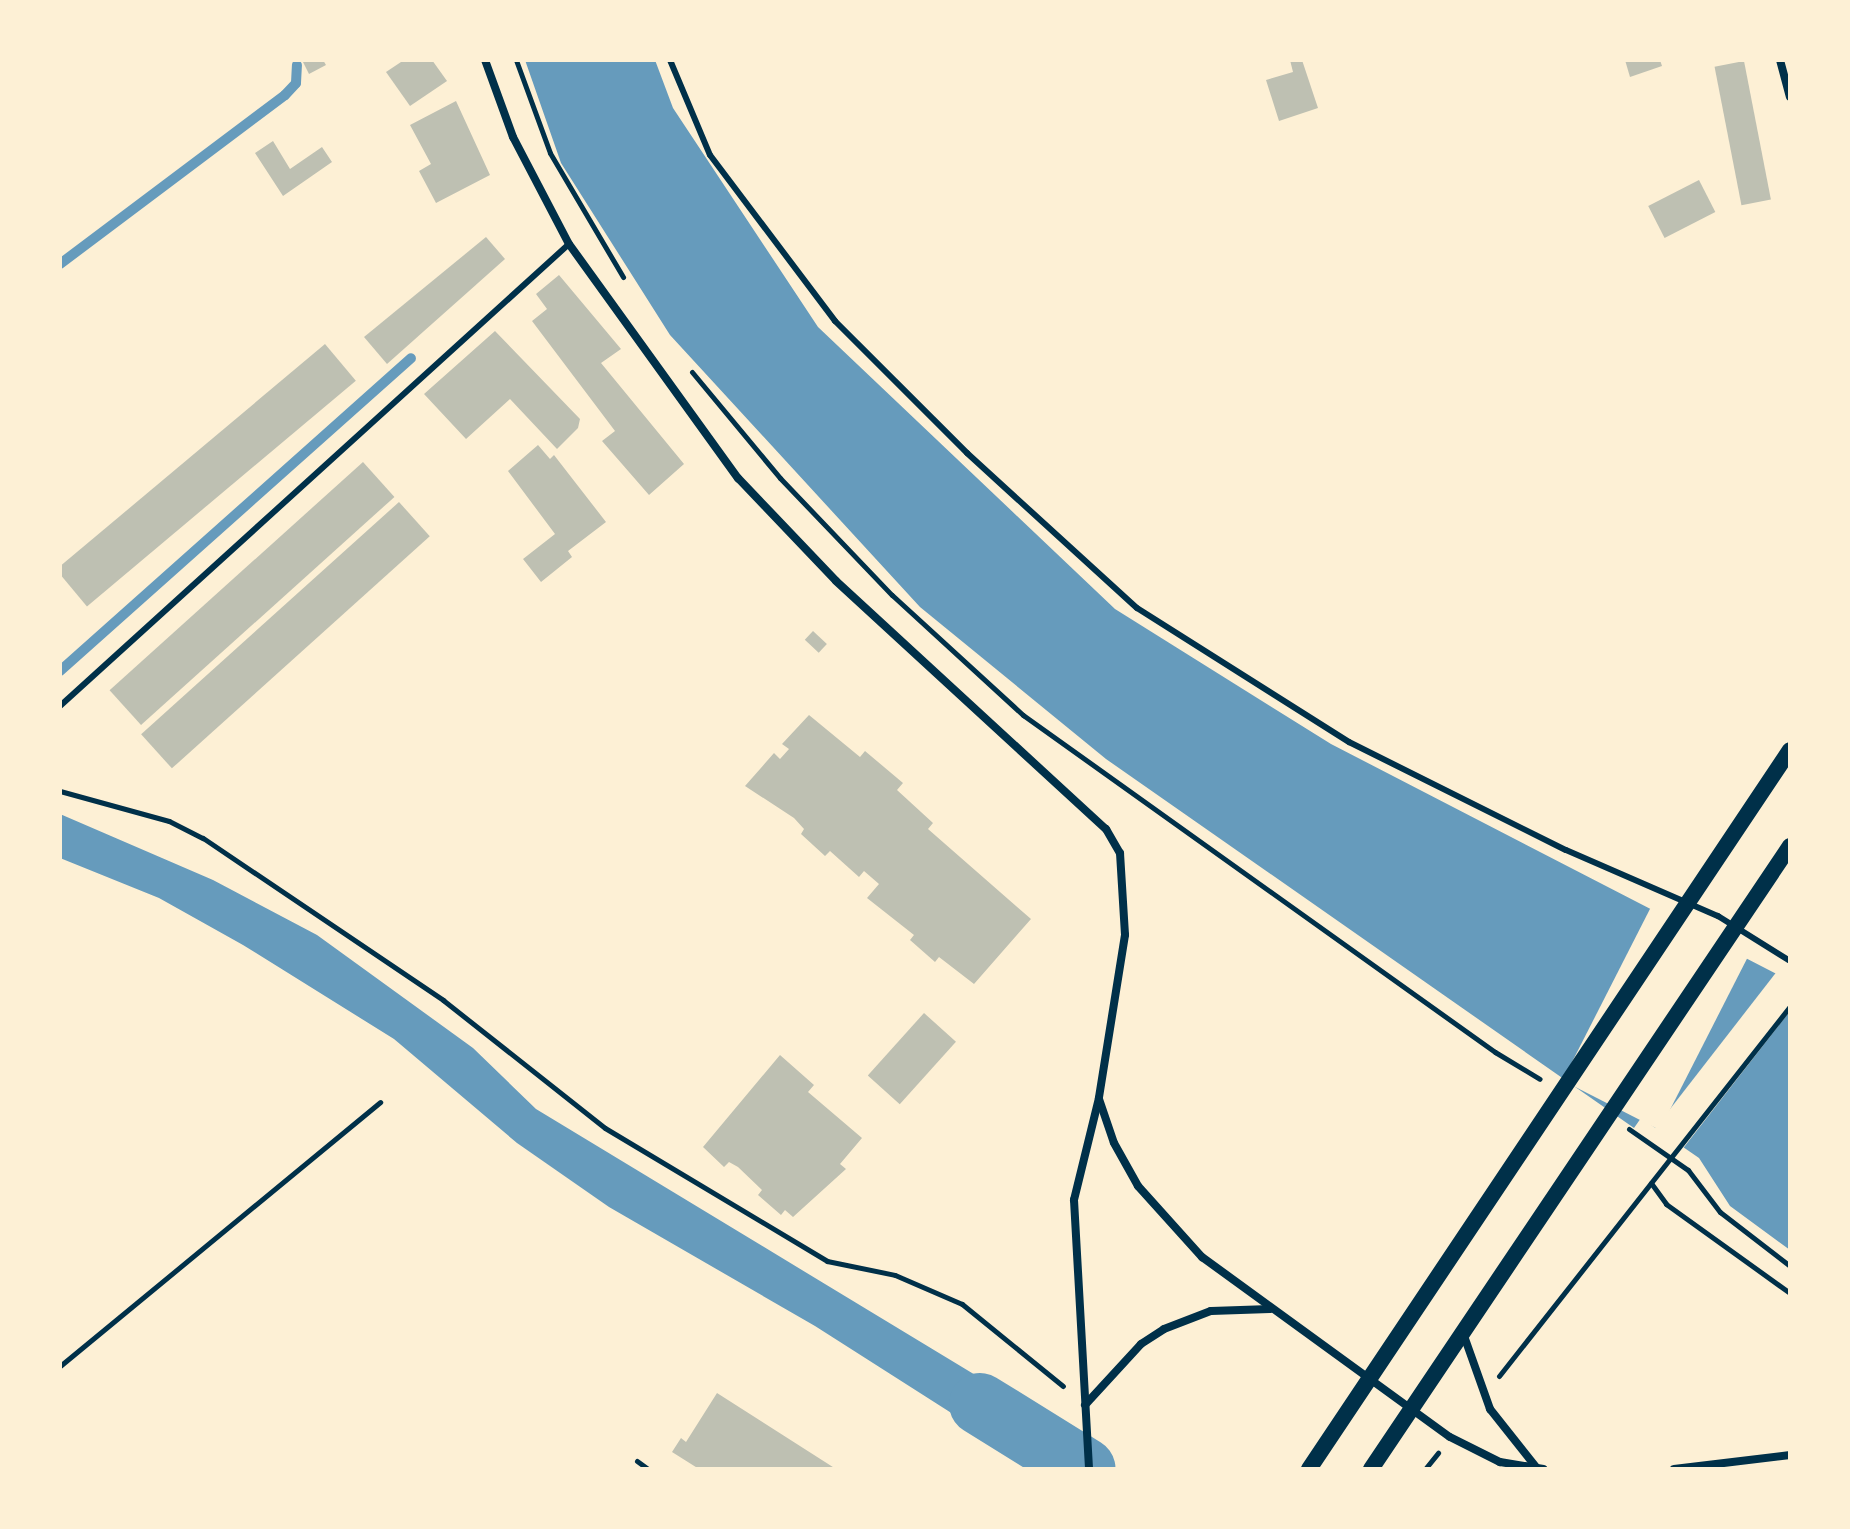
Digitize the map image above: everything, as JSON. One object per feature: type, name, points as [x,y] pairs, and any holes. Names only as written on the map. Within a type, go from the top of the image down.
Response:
[{"type":"main road","points":[[1309,1469],[1790,750]]},
{"type":"main road","points":[[1371,1469],[1790,846]]},
{"type":"street","points":[[485,60],[513,137],[569,244],[738,478],[836,581],[1106,829],[1124,875],[1125,935],[1099,1098],[1074,1200],[1089,1469]]},
{"type":"street","points":[[1780,60],[1790,97]]},
{"type":"street","points":[[1099,1098],[1114,1143],[1152,1207],[1202,1257],[1411,1409],[1500,1462],[1540,1468]]},
{"type":"street","points":[[1085,1405],[1141,1344],[1164,1329],[1211,1311],[1271,1309]]},
{"type":"street","points":[[1463,1332],[1484,1395],[1540,1468]]},
{"type":"street","points":[[1674,1469],[1790,1455]]},
{"type":"lane","points":[[670,60],[710,155],[835,321],[967,453],[1137,608],[1349,742],[1566,850],[1718,916],[1790,961]]},
{"type":"lane","points":[[60,706],[569,244]]},
{"type":"path","points":[[516,60],[550,153],[626,281]]},
{"type":"path","points":[[689,368],[810,510],[892,595],[1023,715],[1495,1052],[1547,1083]]},
{"type":"path","points":[[60,791],[169,821],[203,838],[443,1000],[605,1128],[827,1261],[895,1275],[962,1304],[1085,1405]]},
{"type":"path","points":[[1484,1395],[1790,1006]]},
{"type":"path","points":[[60,1366],[380,1102]]},
{"type":"path","points":[[1616,1122],[1688,1170],[1720,1212],[1790,1266]]},
{"type":"path","points":[[1651,1183],[1666,1204],[1790,1293]]},
{"type":"path","points":[[637,1461],[648,1469]]},
{"type":"water","points":[[525,60],[655,60],[673,108],[818,327],[1115,609],[1331,744],[1790,981],[1790,1250],[1730,1206],[1699,1158],[1641,1118],[1634,1128],[1106,759],[920,607],[670,335],[561,163]]},
{"type":"water","points":[[60,814],[213,880],[317,935],[473,1048],[536,1109],[1005,1393],[1050,1429],[1053,1469],[1039,1469],[815,1326],[609,1207],[517,1143],[394,1039],[243,945],[159,898],[60,858]]},
{"type":"pier","points":[[1652,905],[1749,954],[1660,1130],[1563,1081]]},
{"type":"pier","points":[[1778,970],[1790,976],[1790,1011],[1681,1151],[1653,1131]]},
{"type":"building","points":[[323,60],[326,65],[309,74],[303,62]]},
{"type":"building","points":[[404,60],[432,60],[447,81],[410,106],[386,72]]},
{"type":"building","points":[[1290,60],[1302,60],[1318,108],[1279,121],[1266,80],[1293,72]]},
{"type":"building","points":[[1625,60],[1660,60],[1662,66],[1630,77]]},
{"type":"building","points":[[1744,61],[1771,199],[1741,205],[1715,67]]},
{"type":"building","points":[[456,101],[490,175],[436,203],[419,171],[431,164],[410,125]]},
{"type":"building","points":[[273,141],[290,169],[322,147],[332,162],[283,196],[255,153]]},
{"type":"building","points":[[1699,180],[1715,212],[1665,238],[1648,206]]},
{"type":"building","points":[[486,237],[505,259],[387,364],[364,337]]},
{"type":"building","points":[[559,275],[621,349],[601,363],[684,464],[649,495],[602,441],[615,431],[532,321],[547,309],[536,294]]},
{"type":"building","points":[[495,331],[580,419],[578,428],[557,449],[510,399],[466,439],[424,394]]},
{"type":"building","points":[[325,344],[356,381],[87,606],[60,574],[60,566]]},
{"type":"building","points":[[538,445],[550,459],[554,455],[606,522],[568,551],[572,557],[541,582],[523,559],[555,534],[508,471]]},
{"type":"building","points":[[363,462],[394,497],[141,725],[110,690]]},
{"type":"building","points":[[399,502],[430,536],[172,768],[141,734]]},
{"type":"building","points":[[813,631],[827,644],[819,653],[805,640]]},
{"type":"building","points":[[809,715],[860,757],[865,751],[903,783],[897,790],[933,823],[928,829],[1031,919],[974,984],[939,957],[935,962],[910,940],[914,935],[867,898],[879,884],[864,871],[859,877],[830,851],[825,856],[801,834],[804,829],[794,818],[745,786],[774,753],[780,759],[789,749],[782,744]]},
{"type":"building","points":[[924,1013],[956,1042],[900,1104],[868,1075]]},
{"type":"building","points":[[780,1055],[814,1085],[808,1092],[862,1138],[840,1164],[846,1169],[793,1217],[785,1210],[781,1215],[758,1195],[762,1190],[738,1167],[729,1162],[724,1167],[703,1147]]},
{"type":"building","points":[[717,1393],[836,1469],[699,1469],[672,1452],[681,1438],[686,1442]]},
{"type":"waterway","points":[[60,264],[285,95],[296,83],[297,65]]},
{"type":"waterway","points":[[60,671],[411,358]]},
{"type":"waterway","points":[[980,1404],[1085,1469]]}]
